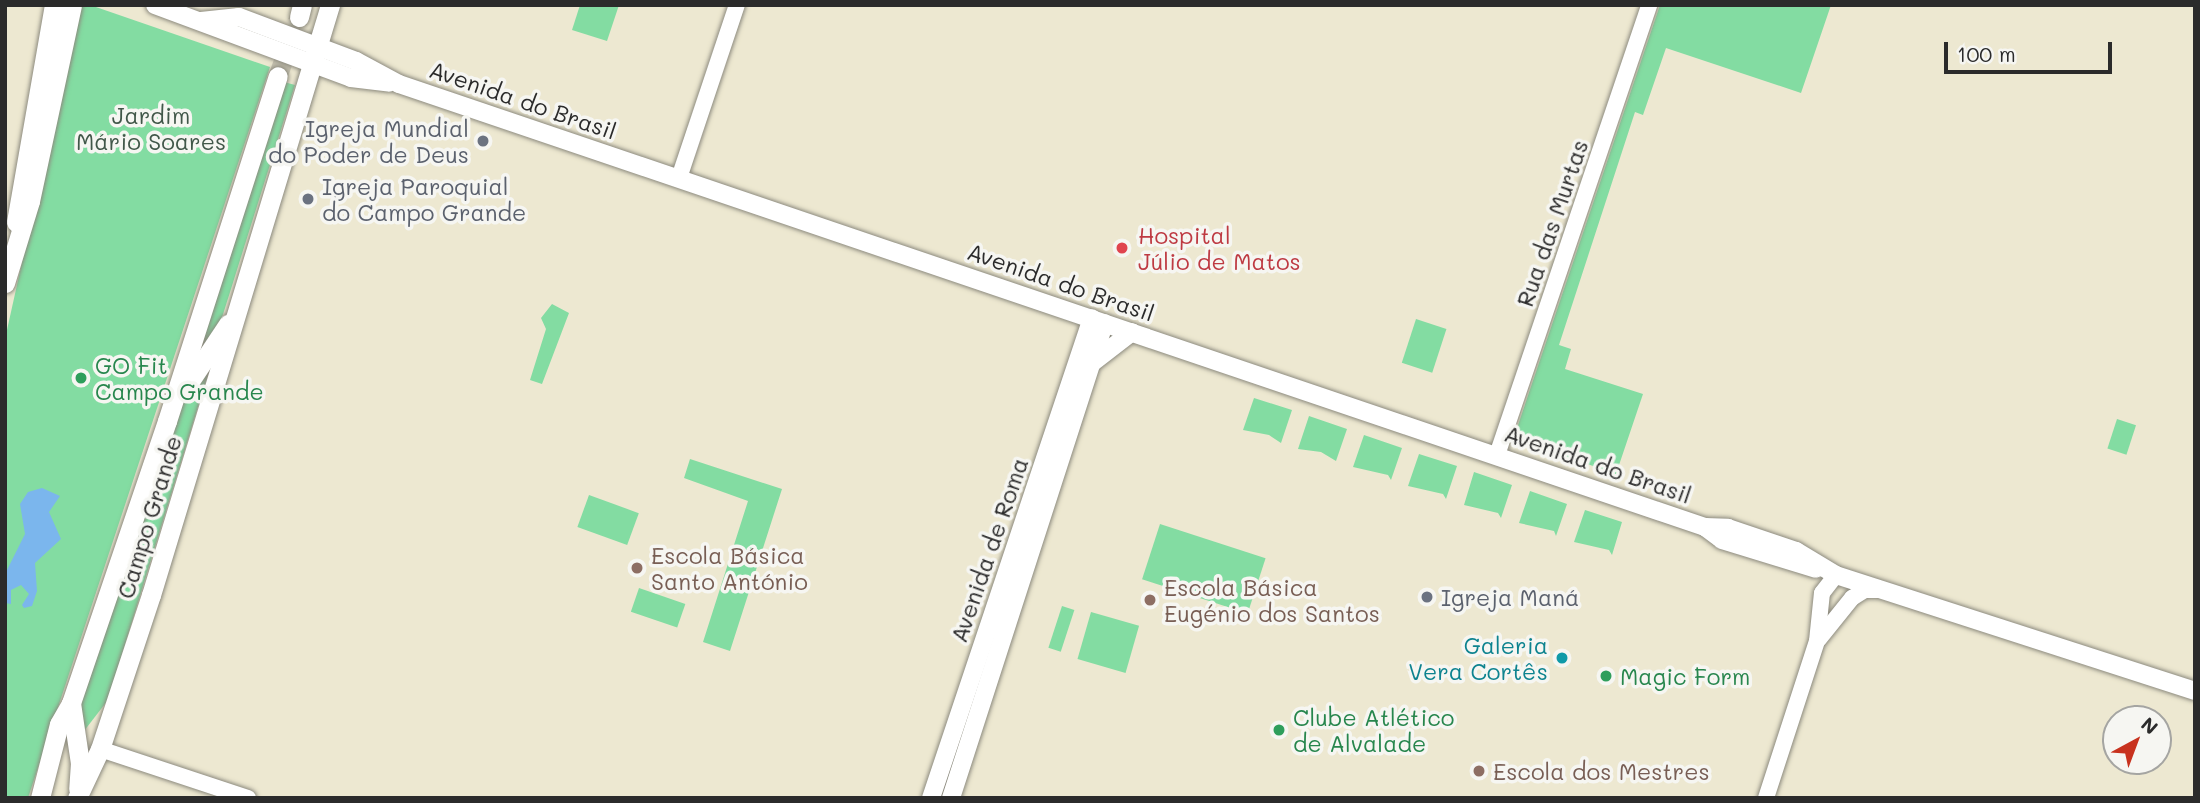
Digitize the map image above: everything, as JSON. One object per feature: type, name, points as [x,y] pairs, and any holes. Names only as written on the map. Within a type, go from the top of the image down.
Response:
[{"type":"main road","points":[[14,247],[17,196],[54,5]]},
{"type":"main road","points":[[5,283],[30,201],[72,5]]},
{"type":"main road","name":"Avenida do Brasil","points":[[155,5],[316,55],[351,78],[399,84],[1706,527],[1728,528],[1796,551],[1830,573],[2195,691]]},
{"type":"main road","name":"Campo Grande","points":[[78,796],[100,749],[151,595],[330,5]]},
{"type":"main road","name":"Campo Grande","points":[[43,791],[59,724],[71,703],[167,421],[278,76]]},
{"type":"main road","points":[[167,421],[238,310]]},
{"type":"main road","name":"Avenida de Roma","points":[[951,798],[1093,362],[1098,321]]},
{"type":"main road","name":"Avenida de Roma","points":[[931,798],[1098,321]]},
{"type":"main road","points":[[1093,362],[1132,332]]},
{"type":"main road","points":[[71,703],[77,746],[78,796]]},
{"type":"main road","points":[[43,791],[77,746],[108,719]]},
{"type":"main road","points":[[952,738],[970,744]]},
{"type":"main road","points":[[77,746],[100,749]]},
{"type":"street","points":[[679,178],[737,5]]},
{"type":"street","name":"Rua das Murtas","points":[[1497,455],[1649,5]]},
{"type":"street","points":[[1827,627],[1838,593],[1830,573]]},
{"type":"street","points":[[1766,798],[1817,641],[1822,593],[1830,573]]},
{"type":"street","points":[[1817,641],[1858,594],[1882,590]]},
{"type":"street","points":[[100,749],[248,798]]},
{"type":"green space","name":"Jardim Mário Soares","points":[[79,5],[93,6],[270,67],[28,798],[5,798],[5,339]]},
{"type":"green space","points":[[580,5],[619,5],[607,41],[572,30]]},
{"type":"green space","points":[[1660,5],[1831,5],[1801,93],[1666,48],[1643,115],[1635,112],[1559,345],[1571,349],[1565,369],[1643,394],[1616,474],[1518,440],[1515,434]]},
{"type":"green space","points":[[284,82],[295,85],[220,324],[197,355]]},
{"type":"green space","points":[[552,304],[569,313],[542,384],[530,380],[546,329],[541,318]]},
{"type":"green space","points":[[1416,319],[1446,329],[1432,373],[1402,363]]},
{"type":"green space","points":[[212,361],[108,700],[84,731],[81,704],[183,399]]},
{"type":"green space","points":[[1254,398],[1292,410],[1281,443],[1269,435],[1243,430]]},
{"type":"green space","points":[[1309,416],[1347,429],[1336,461],[1321,452],[1298,449]]},
{"type":"green space","points":[[2117,419],[2136,425],[2126,455],[2107,448]]},
{"type":"green space","points":[[1364,435],[1402,448],[1391,480],[1388,475],[1353,467]]},
{"type":"green space","points":[[1419,454],[1457,466],[1446,499],[1443,494],[1408,486]]},
{"type":"green space","points":[[690,459],[782,489],[730,651],[703,642],[748,501],[684,478]]},
{"type":"green space","points":[[1474,472],[1512,485],[1501,518],[1498,513],[1464,505]]},
{"type":"green space","points":[[1530,491],[1567,504],[1556,536],[1554,531],[1519,523]]},
{"type":"green space","points":[[589,495],[639,513],[627,545],[577,527]]},
{"type":"green space","points":[[1585,510],[1622,522],[1612,555],[1609,550],[1574,542]]},
{"type":"green space","points":[[1160,524],[1266,558],[1248,613],[1142,579]]},
{"type":"green space","points":[[639,588],[685,604],[677,628],[631,612]]},
{"type":"green space","points":[[1062,606],[1074,610],[1061,652],[1048,648]]},
{"type":"green space","points":[[1091,612],[1139,626],[1126,673],[1077,659]]},
{"type":"water","points":[[42,488],[60,496],[49,512],[61,539],[35,563],[37,591],[32,606],[24,608],[22,605],[29,594],[21,585],[11,590],[11,604],[5,603],[5,574],[25,534],[20,504],[28,492]]},
{"type":"tunnel","points":[[278,76],[299,17]]},
{"type":"place","name":"Igreja Mundial do Poder de Deus","points":[[483,141]]},
{"type":"place","name":"Igreja Paroquial do Campo Grande","points":[[308,199]]},
{"type":"place","name":"Hospital Júlio de Matos","points":[[1122,248]]},
{"type":"place","name":"GO Fit Campo Grande","points":[[81,378]]},
{"type":"place","name":"Escola Básica Santo António","points":[[637,568]]},
{"type":"place","name":"Igreja Maná","points":[[1427,597]]},
{"type":"place","name":"Escola Básica Eugénio dos Santos","points":[[1150,600]]},
{"type":"place","name":"Galeria Vera Cortês","points":[[1562,658]]},
{"type":"place","name":"Magic Form","points":[[1606,676]]},
{"type":"place","name":"Clube Atlético de Alvalade","points":[[1279,730]]},
{"type":"place","name":"Escola dos Mestres","points":[[1479,771]]}]
